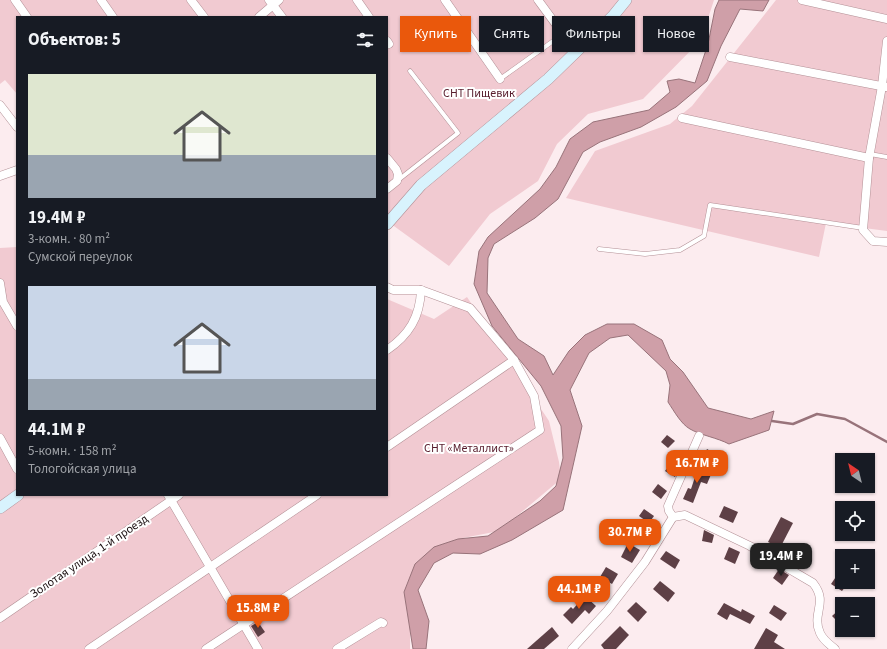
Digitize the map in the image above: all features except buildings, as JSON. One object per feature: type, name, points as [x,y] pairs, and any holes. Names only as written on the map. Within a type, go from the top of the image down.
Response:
[{"type":"street","points":[[14,0],[26,16]]},
{"type":"street","points":[[101,0],[112,16]]},
{"type":"street","points":[[191,0],[203,16]]},
{"type":"street","points":[[357,0],[368,16]]},
{"type":"street","points":[[445,0],[500,79]]},
{"type":"street","points":[[538,0],[552,19]]},
{"type":"street","points":[[388,223],[421,185],[548,79],[613,16],[626,0]]},
{"type":"street","points":[[802,0],[887,19]]},
{"type":"street","points":[[260,16],[274,2],[281,16]]},
{"type":"street","points":[[887,41],[884,87],[869,156],[863,228],[863,230],[873,241],[887,242]]},
{"type":"street","points":[[730,57],[884,87]]},
{"type":"street","points":[[0,105],[16,126]]},
{"type":"street","points":[[682,118],[869,156]]},
{"type":"street","points":[[388,159],[398,174],[397,181],[388,188]]},
{"type":"street","points":[[0,176],[16,170]]},
{"type":"street","points":[[0,283],[3,302],[16,324]]},
{"type":"street","points":[[206,649],[540,430],[534,396],[514,360],[470,308],[421,290],[393,290],[388,288]]},
{"type":"street","points":[[388,349],[404,336],[413,325],[418,313],[421,290]]},
{"type":"street","points":[[388,446],[514,360]]},
{"type":"street","points":[[672,517],[668,506],[700,436]]},
{"type":"street","points":[[0,438],[16,467]]},
{"type":"street","points":[[0,508],[17,496]]},
{"type":"street","points":[[89,649],[316,496]]},
{"type":"street","points":[[169,498],[258,649]]},
{"type":"street","name":"Золотая улица, 1-й проезд","points":[[0,618],[169,498]]},
{"type":"street","points":[[572,649],[607,611],[635,574],[672,517],[685,515],[750,546],[813,583],[819,590],[821,598],[817,619],[820,633],[834,649]]},
{"type":"street","points":[[338,649],[381,622],[383,623]]},
{"type":"lane","points":[[500,79],[552,42]]},
{"type":"lane","points":[[397,181],[458,133],[410,71]]},
{"type":"lane","points":[[869,156],[887,157]]},
{"type":"lane","points":[[599,249],[644,254],[680,250],[704,236],[710,205],[863,228]]},
{"type":"green space","name":"СНТ Пищевик","points":[[0,0],[714,0],[709,16],[643,16],[643,52],[689,52],[643,99],[588,114],[557,144],[538,181],[490,214],[449,266],[388,222],[388,16],[16,16],[16,93],[5,80],[0,84]]},
{"type":"green space","points":[[776,0],[887,0],[887,231],[826,223],[819,257],[566,198],[595,151],[670,124],[692,106]]},
{"type":"green space","name":"СНТ «Металлист»","points":[[16,247],[16,496],[388,496],[388,299],[434,319],[467,297],[549,421],[559,462],[561,479],[499,531],[463,538],[425,557],[410,609],[410,649],[0,649],[0,248]]},
{"type":"shaded area","points":[[719,0],[769,0],[763,11],[740,9],[721,46],[707,81],[676,107],[641,127],[600,142],[583,152],[558,199],[535,218],[494,244],[488,258],[487,293],[518,339],[544,356],[553,375],[569,351],[585,335],[607,324],[634,324],[662,340],[670,359],[683,372],[708,408],[751,419],[774,411],[769,430],[729,444],[690,429],[681,421],[668,402],[670,385],[666,371],[628,335],[610,338],[589,353],[570,390],[582,426],[563,510],[512,540],[480,554],[453,553],[434,563],[418,590],[429,621],[426,649],[413,649],[404,592],[415,564],[434,547],[458,539],[488,536],[540,501],[556,486],[563,458],[561,426],[541,386],[492,326],[474,284],[479,251],[488,237],[540,189],[556,167],[570,139],[593,122],[649,110],[670,92],[667,81],[679,79],[695,83],[705,52],[709,52],[709,39],[715,9]]},
{"type":"waterway","points":[[772,421],[793,424],[817,414],[845,419],[887,442]]}]
